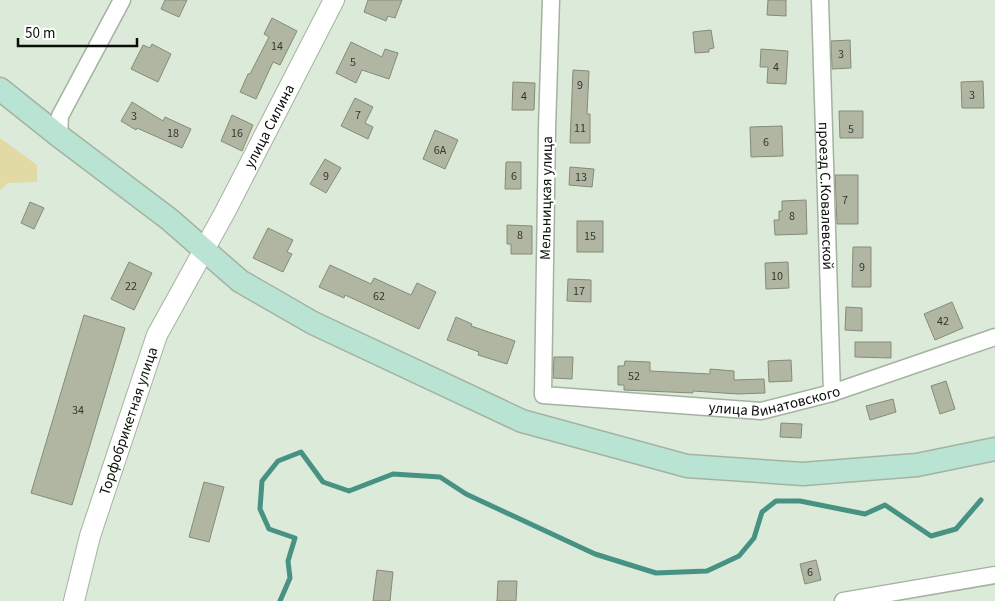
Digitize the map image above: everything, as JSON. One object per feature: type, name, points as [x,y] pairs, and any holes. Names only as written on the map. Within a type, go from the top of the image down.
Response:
[{"type":"main road","points":[[0,89],[170,219],[240,281],[313,323],[522,421],[687,466],[802,474],[917,465],[995,449]]},
{"type":"street","points":[[60,136],[60,116],[122,0]]},
{"type":"street","name":"улица Силина","points":[[204,250],[334,0]]},
{"type":"street","name":"Мельницкая улица","points":[[543,396],[551,0]]},
{"type":"street","name":"проезд С.Ковалевской","points":[[820,0],[832,393]]},
{"type":"street","name":"Торфобрикетная улица","points":[[74,601],[90,536],[157,335],[204,250]]},
{"type":"street","name":"улица Винатовского","points":[[543,396],[761,411],[832,393],[995,337]]},
{"type":"street","points":[[843,601],[995,575]]},
{"type":"shaded area","points":[[0,138],[37,165],[37,182],[8,183],[0,190]]},
{"type":"building","points":[[165,0],[187,0],[179,17],[161,9]]},
{"type":"building","points":[[368,0],[402,0],[395,18],[388,16],[386,21],[364,12]]},
{"type":"building","points":[[768,0],[786,0],[786,16],[767,15]]},
{"type":"building","points":[[272,18],[297,31],[280,65],[273,62],[256,99],[240,92],[269,37],[264,34]]},
{"type":"building","points":[[711,30],[714,48],[709,49],[709,52],[695,53],[693,32]]},
{"type":"building","points":[[850,40],[851,68],[832,69],[831,41]]},
{"type":"building","points":[[351,42],[382,57],[385,49],[398,53],[389,79],[362,70],[356,83],[336,73]]},
{"type":"building","points":[[152,44],[171,54],[158,82],[131,69],[143,45],[150,48]]},
{"type":"building","points":[[761,49],[788,51],[786,84],[767,83],[768,67],[760,67]]},
{"type":"building","points":[[573,70],[589,71],[587,114],[590,114],[590,143],[570,143]]},
{"type":"building","points":[[983,81],[984,108],[962,108],[961,82]]},
{"type":"building","points":[[513,82],[535,83],[534,110],[512,110]]},
{"type":"building","points":[[355,98],[373,107],[365,123],[373,127],[368,139],[341,126]]},
{"type":"building","points":[[132,102],[163,121],[165,117],[191,129],[182,148],[137,128],[136,130],[121,121]]},
{"type":"building","points":[[839,111],[863,111],[863,138],[840,138]]},
{"type":"building","points":[[232,115],[253,125],[242,151],[221,141]]},
{"type":"building","points":[[782,126],[783,156],[751,157],[750,127]]},
{"type":"building","points":[[435,130],[458,140],[445,169],[423,159]]},
{"type":"building","points":[[325,159],[341,168],[326,193],[310,184]]},
{"type":"building","points":[[506,162],[521,162],[521,189],[505,189]]},
{"type":"building","points":[[570,167],[594,169],[592,187],[569,185]]},
{"type":"building","points":[[835,175],[858,175],[858,224],[837,224]]},
{"type":"building","points":[[806,200],[807,234],[775,235],[774,220],[779,220],[779,211],[782,211],[782,201]]},
{"type":"building","points":[[30,202],[44,208],[34,229],[21,223]]},
{"type":"building","points":[[577,221],[603,221],[603,252],[577,252]]},
{"type":"building","points":[[507,225],[532,226],[532,254],[511,254],[511,244],[507,244]]},
{"type":"building","points":[[268,228],[293,240],[287,252],[292,254],[283,272],[253,258]]},
{"type":"building","points":[[853,247],[871,247],[871,287],[852,287]]},
{"type":"building","points":[[129,262],[152,273],[134,310],[111,299]]},
{"type":"building","points":[[788,262],[789,288],[766,289],[765,263]]},
{"type":"building","points":[[330,265],[371,284],[374,278],[411,295],[417,283],[436,292],[419,329],[345,295],[344,298],[319,287]]},
{"type":"building","points":[[568,279],[591,280],[591,302],[567,301]]},
{"type":"building","points":[[952,302],[963,328],[935,340],[924,314]]},
{"type":"building","points":[[846,307],[862,308],[862,331],[845,330]]},
{"type":"building","points":[[84,315],[125,328],[72,505],[31,493]]},
{"type":"building","points":[[456,317],[472,324],[471,326],[515,341],[507,364],[478,355],[479,352],[447,340]]},
{"type":"building","points":[[855,342],[891,342],[891,358],[855,357]]},
{"type":"building","points":[[554,357],[573,357],[572,379],[553,378]]},
{"type":"building","points":[[791,360],[792,381],[769,382],[768,361]]},
{"type":"building","points":[[625,361],[650,362],[650,371],[710,374],[710,369],[734,371],[734,380],[764,379],[765,393],[738,394],[624,390],[624,385],[618,385],[618,366],[624,366]]},
{"type":"building","points":[[946,381],[955,409],[940,414],[931,386]]},
{"type":"building","points":[[893,399],[896,412],[870,420],[866,406]]},
{"type":"building","points":[[781,423],[802,424],[801,438],[780,437]]},
{"type":"building","points":[[204,482],[224,487],[209,542],[189,537]]},
{"type":"building","points":[[816,560],[821,580],[805,584],[800,564]]},
{"type":"building","points":[[377,570],[393,572],[390,601],[373,601]]},
{"type":"building","points":[[498,581],[517,581],[516,601],[497,601]]},
{"type":"waterway","points":[[280,601],[290,578],[288,561],[295,538],[269,529],[260,509],[262,481],[278,461],[301,452],[323,482],[349,491],[393,474],[440,477],[466,494],[595,554],[656,573],[707,571],[739,556],[754,538],[762,512],[776,501],[800,501],[865,514],[885,505],[931,536],[956,529],[981,500]]}]
